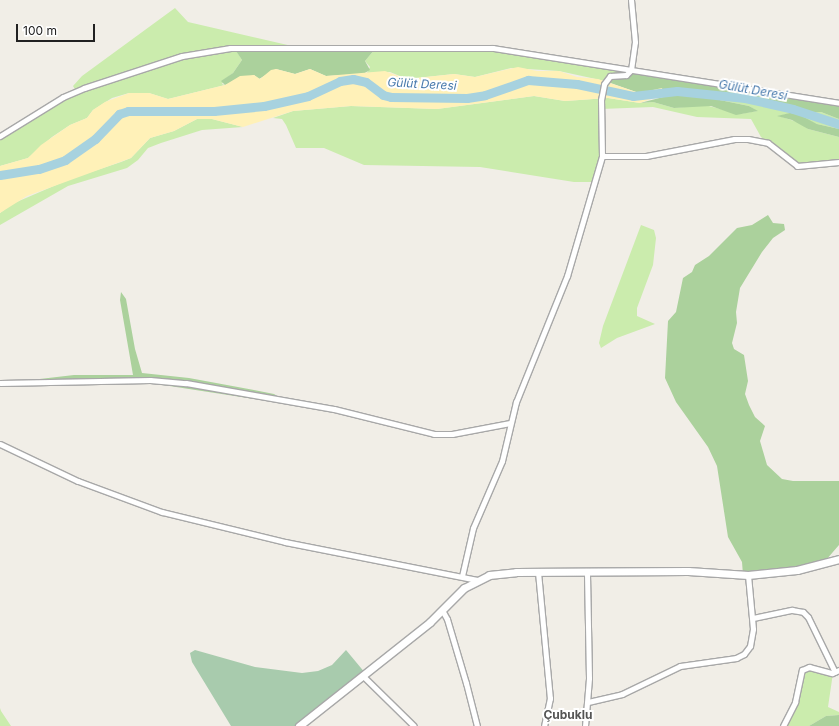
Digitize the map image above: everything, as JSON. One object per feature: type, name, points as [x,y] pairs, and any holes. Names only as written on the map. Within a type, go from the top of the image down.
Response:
[{"type":"street","points":[[462,576],[473,528],[505,452],[510,423],[567,276],[602,156],[601,100],[604,84],[610,76],[626,75],[631,70],[635,42],[631,0]]},
{"type":"street","points":[[0,136],[56,101],[84,88],[200,51],[230,48],[493,48],[839,103]]},
{"type":"street","points":[[602,156],[646,156],[734,139],[748,139],[768,143],[797,166],[839,162]]},
{"type":"street","points":[[0,383],[150,380],[186,383],[334,409],[434,434],[452,434],[510,423]]},
{"type":"street","points":[[0,444],[78,480],[162,512],[285,542],[476,580]]},
{"type":"street","points":[[299,726],[363,676],[442,610],[464,588],[476,580],[500,573],[538,572],[688,571],[748,575],[796,570],[839,559]]},
{"type":"street","points":[[538,572],[550,698],[544,726]]},
{"type":"street","points":[[585,726],[588,702],[587,572]]},
{"type":"street","points":[[588,702],[622,694],[680,666],[740,657],[750,646],[753,618],[748,575]]},
{"type":"street","points":[[442,610],[466,683],[477,726]]},
{"type":"street","points":[[753,618],[796,610],[803,612],[808,617],[837,671]]},
{"type":"street","points":[[783,726],[795,702],[802,670],[809,667],[837,671]]},
{"type":"street","points":[[363,676],[414,726]]},
{"type":"green space","points":[[175,8],[188,22],[305,49],[235,49],[242,60],[233,73],[225,79],[222,84],[225,85],[168,99],[149,93],[129,93],[112,98],[93,110],[87,118],[70,125],[52,137],[28,158],[0,166],[0,136],[76,91],[73,86],[82,76]]},
{"type":"green space","points":[[234,48],[375,49],[365,61],[370,70],[363,74],[326,76],[310,69],[295,74],[276,69],[259,79],[254,75],[225,85],[221,81],[233,73],[242,60]]},
{"type":"green space","points":[[493,48],[631,70],[605,81],[559,71],[511,68],[475,77],[454,74],[407,79],[390,72],[367,73],[370,67],[365,61],[375,49]]},
{"type":"green space","points":[[631,70],[839,103],[839,119],[821,112],[809,113],[745,96],[676,88],[639,93],[605,81]]},
{"type":"green space","points":[[662,88],[745,96],[809,113],[821,112],[839,119],[839,129],[817,124],[791,113],[779,116],[800,123],[808,129],[839,137],[839,162],[803,167],[761,137],[751,119],[697,117],[653,107],[601,109],[603,140],[594,182],[574,182],[480,167],[364,165],[324,148],[296,148],[282,119],[273,118],[293,111],[351,106],[437,109],[534,96],[565,101],[608,98],[640,103],[653,102],[674,108],[705,105],[740,114],[757,111],[749,106],[705,97],[662,95]]},
{"type":"green space","points":[[671,95],[705,97],[749,106],[758,111],[736,115],[711,106],[674,108],[653,102],[640,103]]},
{"type":"green space","points":[[794,112],[817,124],[839,129],[839,137],[808,129],[792,120],[777,116]]},
{"type":"green space","points":[[197,119],[212,119],[243,127],[202,130],[148,148],[138,160],[127,168],[68,186],[0,225],[0,213],[12,204],[70,179],[131,158],[150,138],[174,131]]},
{"type":"green space","points":[[768,215],[773,223],[784,224],[785,230],[773,238],[762,252],[740,288],[736,312],[737,323],[732,343],[734,349],[744,355],[748,381],[745,394],[749,405],[755,417],[765,426],[760,441],[767,465],[782,479],[793,481],[839,481],[839,545],[826,560],[818,566],[743,575],[742,562],[728,537],[717,466],[708,447],[676,402],[665,378],[668,321],[676,312],[683,278],[692,272],[695,265],[709,256],[737,228],[752,225]]},
{"type":"green space","points":[[641,225],[654,230],[656,238],[653,265],[637,308],[637,316],[655,324],[617,338],[601,348],[599,343],[603,326]]},
{"type":"green space","points":[[121,292],[126,299],[135,349],[142,373],[189,378],[254,390],[274,394],[285,401],[254,399],[150,383],[22,384],[31,380],[74,375],[133,375],[120,300]]},
{"type":"green space","points":[[195,650],[255,667],[302,673],[318,671],[332,665],[346,650],[366,674],[299,726],[231,726],[192,662],[190,653]]},
{"type":"green space","points":[[804,668],[833,673],[828,707],[839,712],[839,715],[826,716],[809,726],[783,726],[793,706]]},
{"type":"green space","points":[[0,708],[1,711],[11,726],[0,726]]},
{"type":"green space","points":[[839,715],[839,726],[809,726],[826,716]]},
{"type":"sand","points":[[518,67],[537,71],[559,71],[577,77],[598,79],[639,93],[662,88],[663,92],[662,95],[640,103],[608,98],[565,101],[534,96],[437,109],[351,106],[293,111],[243,127],[212,119],[197,119],[174,131],[150,138],[131,158],[27,196],[0,213],[0,166],[28,158],[41,145],[70,125],[87,118],[93,110],[105,102],[129,93],[149,93],[168,99],[225,85],[240,76],[254,75],[260,79],[271,70],[276,69],[295,74],[310,69],[326,76],[385,71],[407,79],[454,74],[475,77]]},
{"type":"waterway","name":"Gülüt Deresi","points":[[0,175],[39,169],[65,160],[95,139],[119,114],[128,111],[214,111],[264,106],[308,96],[340,81],[353,79],[366,82],[383,95],[391,97],[467,98],[485,95],[528,80],[577,84],[633,96],[677,91],[745,98],[793,109],[839,124]]},
{"type":"district","name":"Çubuklu","points":[[568,715]]}]
